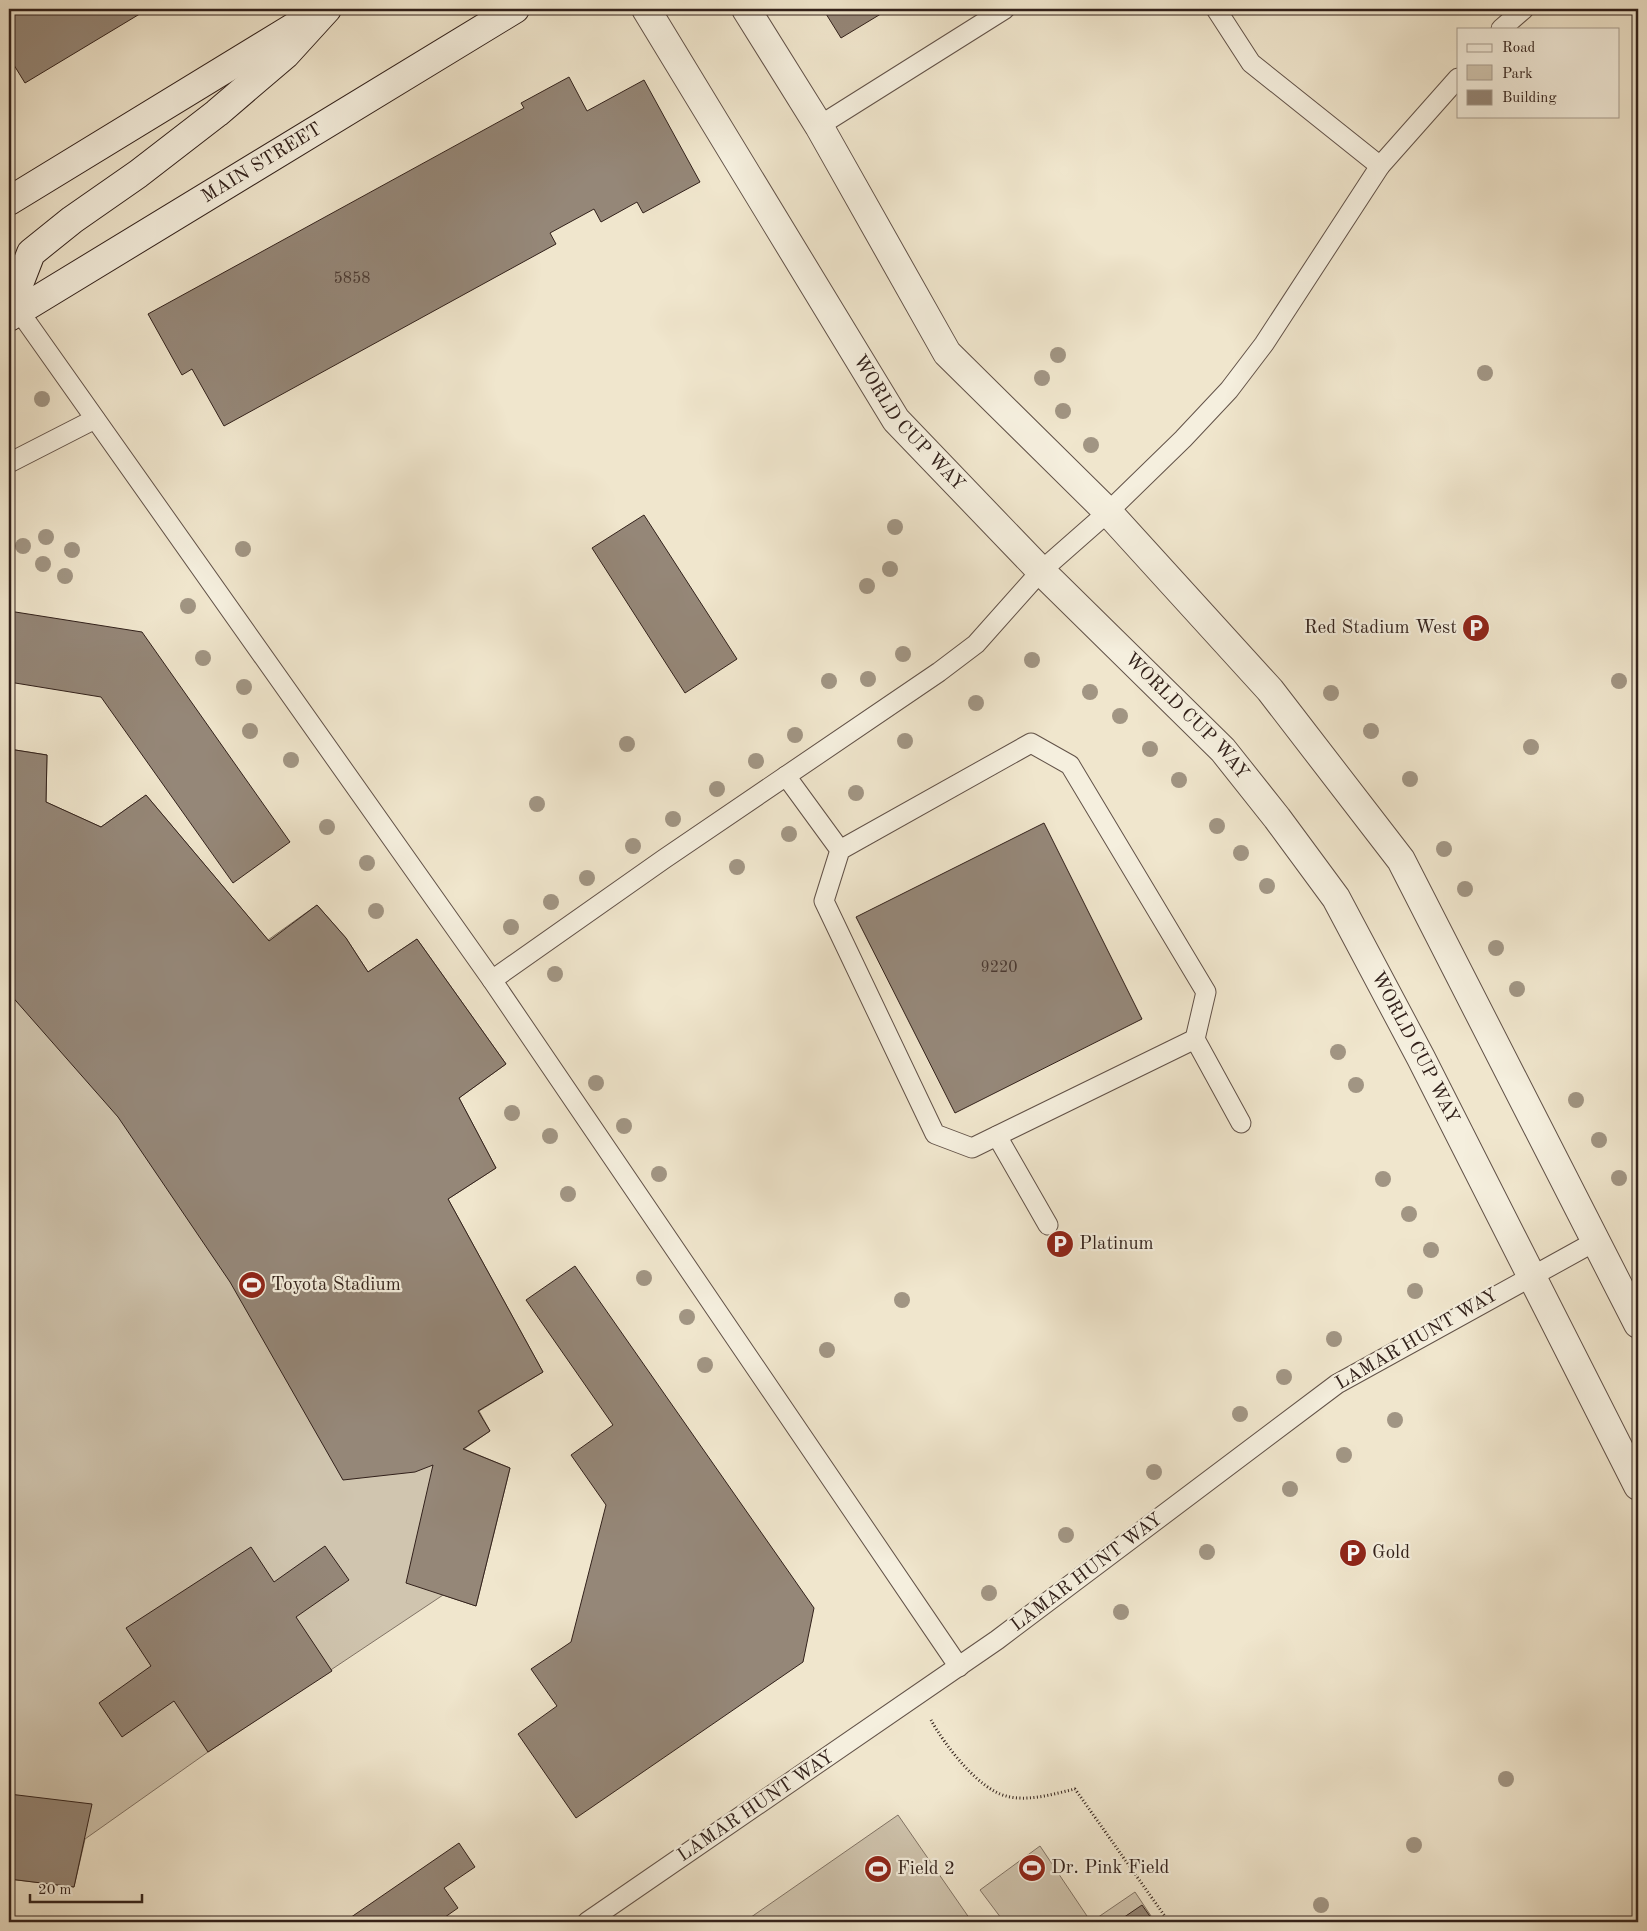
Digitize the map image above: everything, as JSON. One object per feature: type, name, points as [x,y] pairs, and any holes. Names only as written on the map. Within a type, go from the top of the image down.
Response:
[{"type":"street","points":[[9,201],[323,9]]},
{"type":"street","points":[[14,314],[19,284],[31,253],[72,220],[138,174],[217,113],[286,54],[327,9]]},
{"type":"street","name":"MAIN STREET","points":[[14,314],[515,9]]},
{"type":"street","name":"WORLD CUP WAY","points":[[646,9],[896,420],[1042,571],[1223,750],[1277,818],[1336,898],[1425,1066],[1638,1486]]},
{"type":"street","points":[[746,9],[819,126],[947,353],[1108,512],[1270,690],[1401,860],[1638,1324]]},
{"type":"lane","points":[[819,126],[1005,9]]},
{"type":"lane","points":[[1216,9],[1251,63],[1380,166]]},
{"type":"lane","points":[[1503,28],[1524,9]]},
{"type":"lane","points":[[492,980],[786,776],[940,672],[976,644],[1042,571],[1108,512],[1183,439],[1229,390],[1264,344],[1380,166],[1457,79]]},
{"type":"lane","points":[[14,314],[95,419],[492,980],[959,1667]]},
{"type":"lane","points":[[9,463],[95,419]]},
{"type":"lane","points":[[1195,1039],[972,1148],[935,1134],[824,902],[840,850],[1030,743],[1070,765],[1206,992],[1195,1039],[1241,1123]]},
{"type":"lane","points":[[786,776],[840,850]]},
{"type":"lane","points":[[997,1136],[1048,1225]]},
{"type":"lane","name":"LAMAR HUNT WAY","points":[[587,1922],[959,1667],[1045,1605],[1337,1384],[1596,1241]]},
{"type":"path","points":[[917,1696],[951,1752],[987,1786],[1006,1796],[1035,1798],[1075,1789],[1169,1922]]},
{"type":"green space","name":"Toyota Stadium","points":[[9,749],[47,755],[46,802],[101,827],[146,795],[268,940],[317,905],[346,938],[368,972],[417,939],[506,1064],[459,1098],[496,1168],[448,1199],[543,1372],[479,1411],[490,1431],[464,1449],[510,1468],[476,1606],[443,1595],[208,1752],[85,1839],[74,1887],[9,1879]]},
{"type":"green space","name":"Field 2","points":[[898,1815],[972,1922],[744,1922]]},
{"type":"green space","name":"Dr. Pink Field","points":[[1040,1846],[1091,1922],[1004,1922],[980,1890]]},
{"type":"green space","points":[[1135,1892],[1155,1922],[1091,1922]]},
{"type":"building","points":[[9,9],[148,9],[25,83],[9,57]]},
{"type":"building","points":[[823,9],[889,9],[841,38]]},
{"type":"building","points":[[569,77],[587,111],[644,80],[700,182],[643,213],[637,202],[601,222],[594,209],[550,233],[556,244],[224,426],[192,369],[182,375],[148,314],[524,108],[521,103]]},
{"type":"building","points":[[644,515],[737,659],[685,693],[592,548]]},
{"type":"building","points":[[9,611],[142,632],[290,842],[233,883],[101,697],[9,682]]},
{"type":"building","points":[[9,749],[47,755],[46,802],[101,827],[146,795],[269,941],[317,905],[346,938],[368,972],[417,939],[506,1064],[459,1098],[496,1168],[448,1199],[543,1372],[478,1411],[490,1431],[463,1449],[510,1468],[476,1606],[406,1583],[433,1465],[415,1472],[343,1480],[230,1282],[118,1117],[9,993]]},
{"type":"building","points":[[1044,823],[1142,1019],[955,1113],[856,917]]},
{"type":"building","points":[[575,1266],[814,1608],[803,1662],[576,1818],[518,1734],[557,1706],[531,1669],[571,1642],[606,1505],[571,1455],[613,1425],[526,1300]]},
{"type":"building","points":[[325,1546],[349,1580],[296,1617],[332,1671],[208,1752],[174,1701],[122,1737],[99,1703],[151,1666],[126,1628],[251,1547],[274,1582]]},
{"type":"building","points":[[9,1794],[92,1804],[74,1887],[9,1879]]},
{"type":"building","points":[[459,1843],[475,1867],[444,1888],[458,1908],[438,1922],[344,1922]]},
{"type":"building","points":[[1142,1905],[1154,1922],[1117,1922]]},
{"type":"place","name":"Red Stadium West","points":[[1476,628]]},
{"type":"place","name":"Platinum","points":[[1060,1244]]},
{"type":"place","name":"Toyota Stadium","points":[[252,1285]]},
{"type":"place","name":"Gold","points":[[1353,1553]]},
{"type":"place","name":"Dr. Pink Field","points":[[1032,1868]]},
{"type":"place","name":"Field 2","points":[[878,1869]]}]
